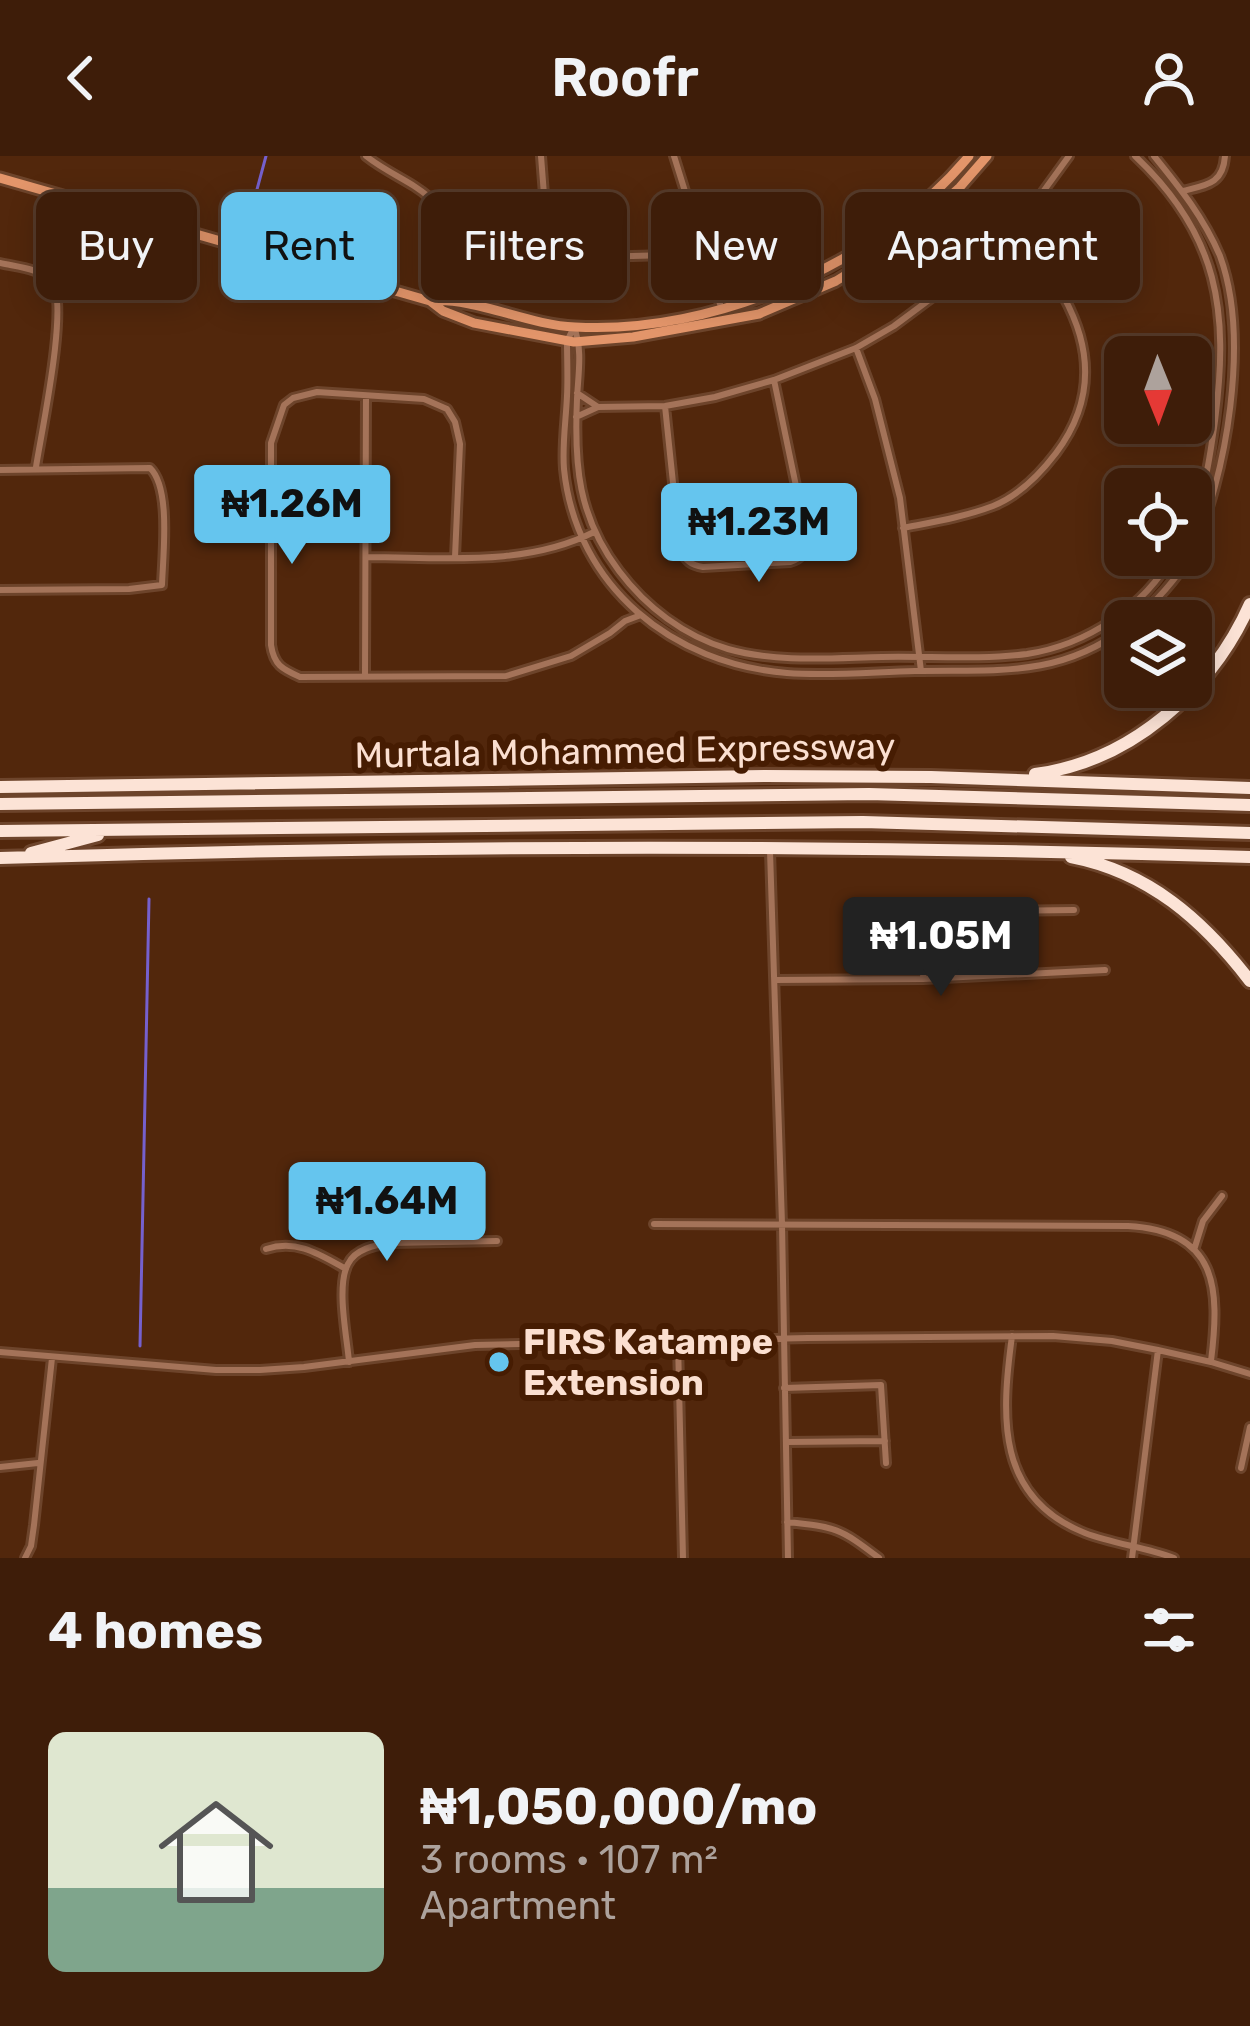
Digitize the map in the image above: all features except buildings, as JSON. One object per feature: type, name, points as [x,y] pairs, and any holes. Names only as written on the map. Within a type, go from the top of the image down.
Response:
[{"type":"highway","points":[[931,777],[1040,774],[1070,768],[1125,744],[1175,708],[1238,630],[1250,604]]},
{"type":"highway","name":"Murtala Mohammed Expressway","points":[[0,787],[766,776],[1250,788]]},
{"type":"highway","points":[[18,803],[113,785]]},
{"type":"highway","name":"Murtala Mohammed Expressway","points":[[0,804],[869,794],[1250,805]]},
{"type":"highway","name":"Murtala Mohammed Expressway","points":[[0,830],[863,822],[1250,833]]},
{"type":"highway","points":[[6,858],[119,829]]},
{"type":"highway","points":[[6,858],[688,846],[1250,857]]},
{"type":"highway","points":[[1005,849],[1100,864],[1156,889],[1197,920],[1250,981]]},
{"type":"street","points":[[366,156],[421,192]]},
{"type":"street","points":[[541,156],[544,192]]},
{"type":"street","points":[[674,156],[685,192]]},
{"type":"street","points":[[197,234],[430,301],[459,302],[574,327],[625,326],[722,309],[800,280],[848,256],[911,211],[969,156]]},
{"type":"street","points":[[430,301],[474,323],[574,341],[633,337],[759,314],[866,264],[931,215],[987,156]]},
{"type":"street","points":[[1043,192],[1069,156]]},
{"type":"street","points":[[1135,156],[1180,205],[1198,236],[1215,289],[1222,363],[1208,468]]},
{"type":"street","points":[[1154,156],[1202,218],[1230,292],[1235,365],[1212,506]]},
{"type":"street","points":[[1183,191],[1214,183],[1224,170],[1225,156]]},
{"type":"street","points":[[47,192],[0,178],[49,192]]},
{"type":"street","points":[[0,262],[38,272],[57,292],[58,324],[36,467]]},
{"type":"street","points":[[719,300],[726,322]]},
{"type":"street","points":[[576,417],[598,407],[665,406],[715,397],[774,380],[856,348],[929,300]]},
{"type":"street","points":[[903,528],[996,505],[1044,468],[1073,429],[1085,367],[1078,327],[1067,300]]},
{"type":"street","points":[[574,327],[565,472],[570,499],[597,565],[629,606],[657,629],[721,662],[788,674],[998,672],[1042,666],[1104,643]]},
{"type":"street","points":[[574,341],[579,486],[594,532],[639,596],[667,620],[724,648],[794,659],[980,658],[1030,653],[1114,620],[1137,603],[1157,576]]},
{"type":"street","points":[[856,348],[889,446],[921,671]]},
{"type":"street","points":[[665,406],[680,550],[685,559],[703,567],[790,562],[800,559],[807,538],[774,380]]},
{"type":"street","points":[[455,557],[460,444],[447,409],[424,399],[317,392],[284,405],[271,443],[271,645],[281,668],[300,677],[506,676],[571,656],[625,620],[641,615]]},
{"type":"street","points":[[578,393],[598,407]]},
{"type":"street","points":[[365,674],[366,396]]},
{"type":"street","points":[[0,470],[150,468],[161,484],[163,520],[162,584],[129,589],[0,590]]},
{"type":"street","points":[[366,557],[493,557],[526,553],[594,532]]},
{"type":"street","points":[[1158,600],[1178,576]]},
{"type":"street","points":[[625,620],[629,606]]},
{"type":"street","points":[[770,848],[788,1558]]},
{"type":"street","points":[[923,979],[926,912],[1074,910]]},
{"type":"street","points":[[775,980],[1106,970]]},
{"type":"street","points":[[1194,1250],[1203,1222],[1222,1196]]},
{"type":"street","points":[[654,1224],[1147,1227],[1174,1235],[1206,1267],[1216,1294],[1210,1362]]},
{"type":"street","points":[[349,1362],[343,1283],[355,1256],[376,1245],[497,1241]]},
{"type":"street","points":[[266,1250],[281,1244],[301,1246],[346,1269]]},
{"type":"street","points":[[1012,1336],[1006,1382],[1008,1444],[1017,1471],[1038,1504],[1054,1520],[1087,1534],[1174,1558]]},
{"type":"street","points":[[0,1352],[216,1370],[282,1369],[475,1346],[1012,1336],[1082,1338],[1158,1350],[1250,1374]]},
{"type":"street","points":[[678,1342],[683,1558]]},
{"type":"street","points":[[1132,1558],[1158,1350]]},
{"type":"street","points":[[25,1558],[34,1525],[52,1358]]},
{"type":"street","points":[[784,1388],[881,1385],[886,1463]]},
{"type":"street","points":[[1241,1468],[1250,1427]]},
{"type":"street","points":[[785,1442],[885,1441]]},
{"type":"street","points":[[0,1467],[39,1463]]},
{"type":"street","points":[[787,1522],[844,1531],[879,1558]]},
{"type":"waterway","points":[[256,192],[266,156]]},
{"type":"waterway","points":[[140,1346],[149,899]]},
{"type":"place","name":"FIRS Katampe Extension","points":[[499,1362]]}]
